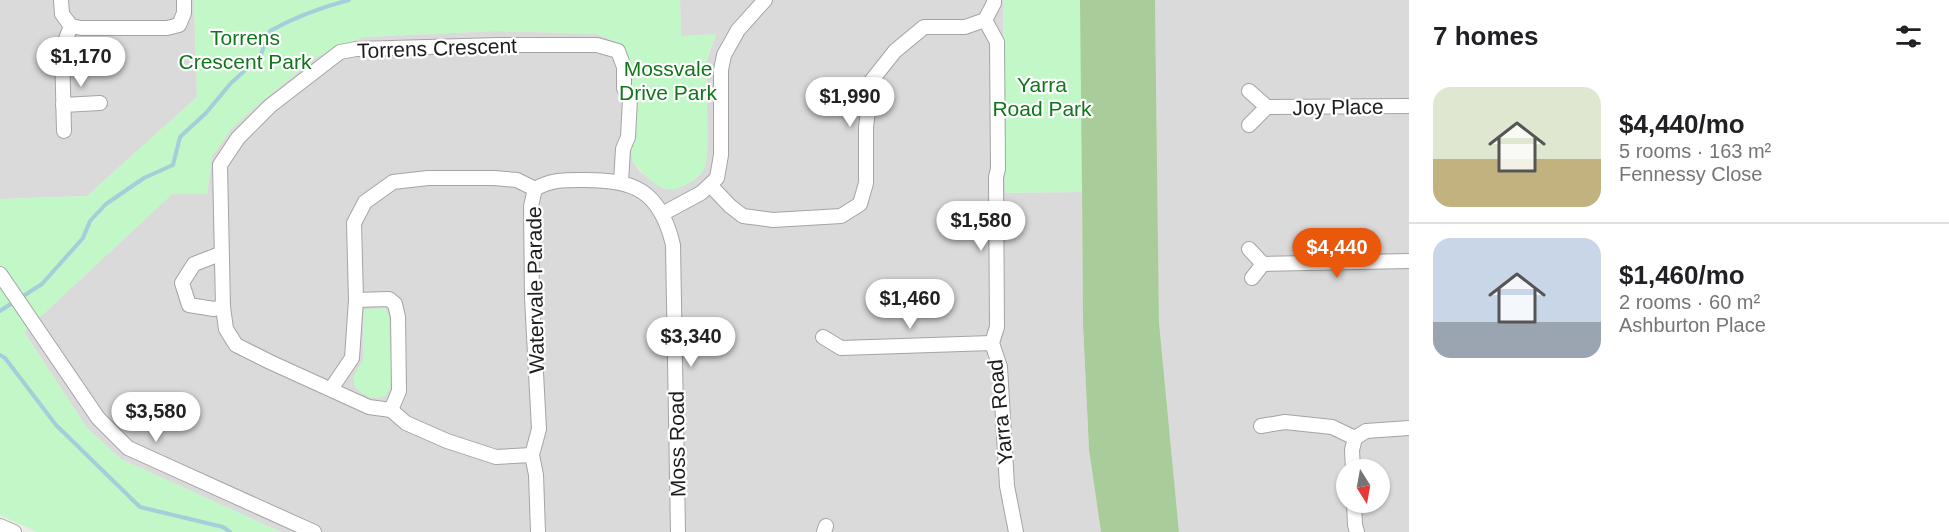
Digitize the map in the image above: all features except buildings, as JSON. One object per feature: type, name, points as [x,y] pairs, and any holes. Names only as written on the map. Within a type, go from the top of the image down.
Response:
[{"type":"street","points":[[61,0],[62,14],[71,26],[81,28],[167,28],[179,25],[184,13],[184,0]]},
{"type":"street","points":[[663,214],[701,194],[717,177],[720,166],[721,70],[724,55],[738,30],[765,0]]},
{"type":"street","points":[[710,185],[743,216],[773,220],[841,216],[860,204],[866,183],[866,127],[872,80],[895,51],[924,27],[965,27],[985,20],[994,0]]},
{"type":"street","name":"Yarra Road","points":[[985,20],[997,42],[998,327],[992,343],[1000,367],[1007,486],[1016,532]]},
{"type":"street","points":[[64,131],[62,49],[71,26]]},
{"type":"street","name":"Torrens Crescent","points":[[532,455],[496,457],[447,441],[406,423],[391,410],[369,407],[236,345],[226,329],[223,307],[220,254],[220,165],[238,138],[270,106],[340,52],[356,49],[499,45],[597,45],[618,51],[624,67],[624,88],[630,99],[628,137],[623,149],[621,182]]},
{"type":"street","name":"Joy Place","points":[[1249,91],[1267,107],[1409,106]]},
{"type":"street","points":[[63,105],[100,103]]},
{"type":"street","name":"Joy Place","points":[[1249,125],[1267,107]]},
{"type":"street","points":[[331,389],[352,358],[356,300],[354,223],[365,202],[393,182],[428,178],[517,180],[535,189]]},
{"type":"street","name":"Watervale Parade","points":[[538,532],[536,475],[532,455],[539,429],[532,298],[531,206],[535,189],[546,183],[560,180],[621,182],[633,186],[648,196],[663,214]]},
{"type":"street","name":"Moss Road","points":[[663,214],[673,245],[678,532]]},
{"type":"street","points":[[1249,249],[1263,264],[1409,261]]},
{"type":"street","points":[[220,254],[194,264],[182,283],[189,305],[214,309],[223,307]]},
{"type":"street","points":[[1252,278],[1263,264]]},
{"type":"street","points":[[3,278],[98,418],[128,448],[314,532]]},
{"type":"street","points":[[356,300],[389,299],[396,304],[399,391],[391,410]]},
{"type":"street","points":[[823,337],[841,348],[992,343]]},
{"type":"street","points":[[1262,426],[1286,422],[1332,427],[1355,438]]},
{"type":"street","points":[[1352,459],[1355,438],[1366,431],[1409,428]]},
{"type":"street","points":[[1355,513],[1356,529]]},
{"type":"street","points":[[0,526],[14,532]]},
{"type":"shaded area","points":[[0,0],[194,0],[197,97],[87,196],[0,199]]},
{"type":"shaded area","points":[[680,0],[1003,0],[1005,193],[1082,192],[1083,324],[1089,450],[1101,532],[281,532],[121,459],[87,428],[24,332],[172,194],[207,194],[212,156],[232,128],[263,100],[318,56],[363,37],[496,31],[597,34],[623,45],[629,66],[632,160],[640,172],[664,189],[707,152],[707,59],[716,35],[681,36]]},
{"type":"shaded area","points":[[1155,0],[1409,0],[1409,532],[1179,532],[1159,322]]},
{"type":"green space","points":[[194,0],[680,0],[681,36],[716,34],[707,61],[706,163],[703,171],[694,179],[676,189],[664,188],[645,176],[632,160],[629,66],[623,45],[597,34],[496,31],[363,37],[318,56],[232,128],[212,156],[207,194],[172,194],[24,332],[87,428],[121,459],[281,532],[37,532],[0,515],[0,199],[87,196],[197,97]]},
{"type":"green space","name":"Yarra Road Park","points":[[1003,0],[1080,0],[1082,192],[1005,193]]},
{"type":"green space","points":[[1078,0],[1155,0],[1159,322],[1179,532],[1101,532],[1089,450],[1083,324],[1082,192],[1061,188]]},
{"type":"green space","points":[[385,308],[389,316],[392,384],[386,396],[373,398],[355,388],[353,377],[363,360],[363,314],[365,309]]},
{"type":"waterway","points":[[0,311],[42,284],[83,238],[90,221],[106,204],[144,178],[173,165],[180,137],[206,113],[231,83],[260,57],[270,31],[309,13],[349,0]]},
{"type":"waterway","points":[[0,355],[5,358],[56,425],[140,507],[223,527],[230,532]]},
{"type":"park label","name":"Torrens Crescent Park","points":[[245,49]]},
{"type":"park label","name":"Mossvale Drive Park","points":[[668,80]]}]
